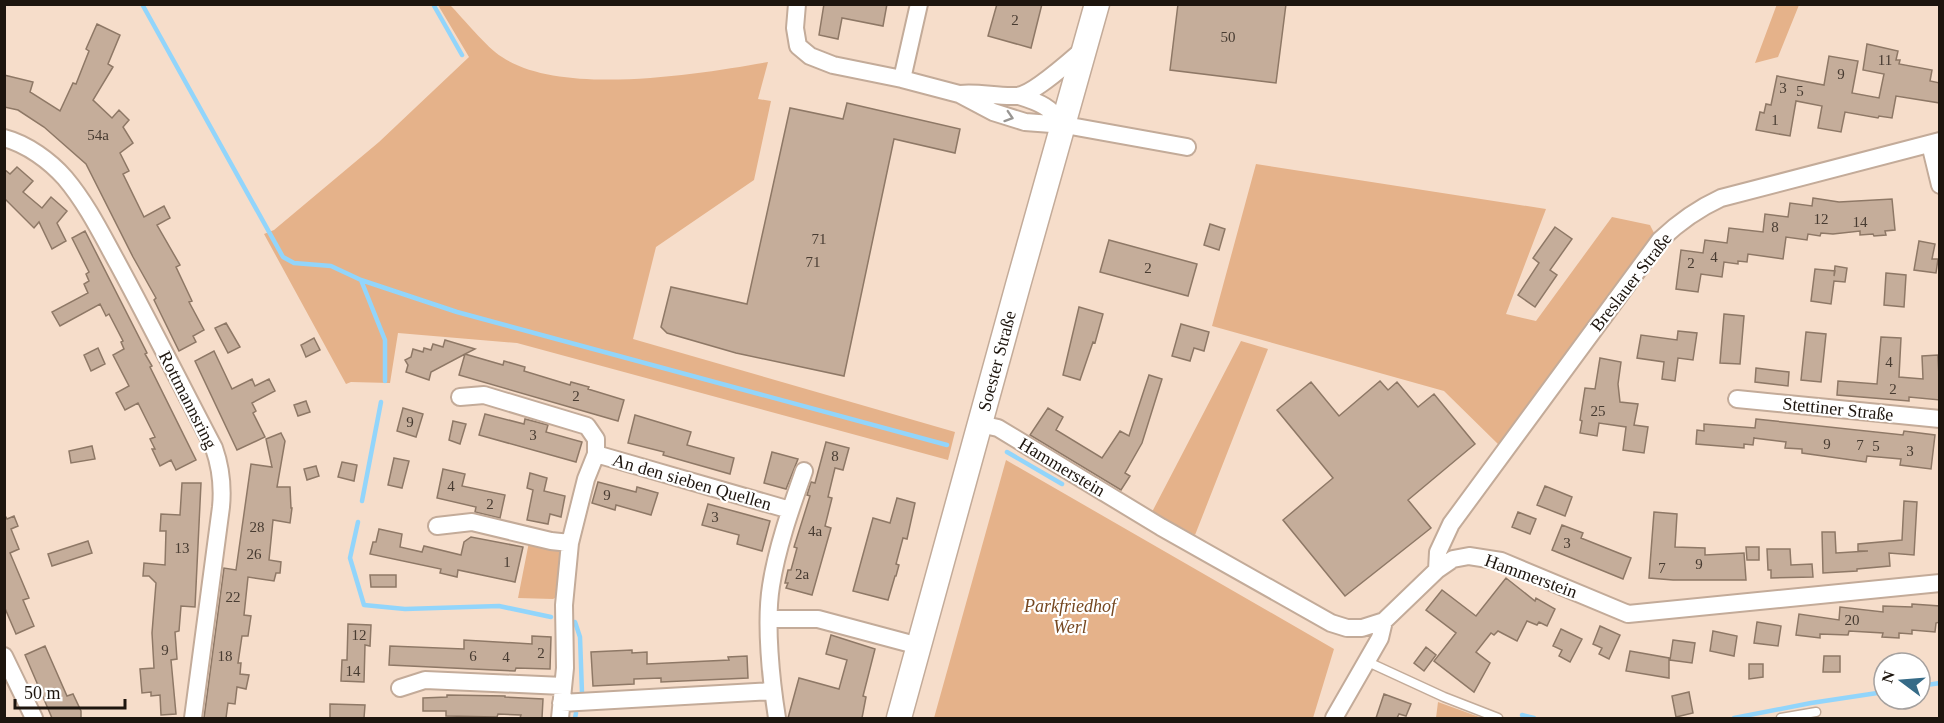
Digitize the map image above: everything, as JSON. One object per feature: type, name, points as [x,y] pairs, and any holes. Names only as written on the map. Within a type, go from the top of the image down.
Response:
[{"type":"main road","name":"Soester Straße","points":[[899,718],[1097,4]]},
{"type":"street","points":[[797,4],[795,28],[798,46],[810,56],[833,65],[902,79],[959,94],[993,112],[1025,122],[1065,125],[1187,147]]},
{"type":"street","points":[[902,79],[919,4]]},
{"type":"street","points":[[1019,96],[1058,71],[1086,48]]},
{"type":"street","points":[[959,94],[984,93],[1019,96],[1050,108],[1065,125]]},
{"type":"street","name":"Rottmannsring","points":[[4,138],[21,144],[37,154],[57,170],[76,191],[134,293],[219,461],[222,477],[221,507],[193,718]]},
{"type":"street","points":[[1934,142],[1940,184]]},
{"type":"street","name":"Breslauer Straße","points":[[1437,570],[1438,552],[1451,524],[1660,240],[1678,223],[1700,208],[1721,198],[1934,142]]},
{"type":"street","points":[[460,397],[484,395],[587,426],[596,439],[596,454]]},
{"type":"street","name":"Stettiner Straße","points":[[1737,399],[1940,418]]},
{"type":"street","name":"Hammerstein","points":[[980,424],[998,428],[1161,527],[1331,623],[1347,628],[1362,628],[1384,621],[1437,570],[1453,559],[1469,556],[1501,561],[1628,614],[1939,578]]},
{"type":"street","name":"An den sieben Quellen","points":[[773,691],[561,711],[565,668],[564,605],[570,543],[586,479],[596,454],[790,510]]},
{"type":"street","name":"An den sieben Quellen","points":[[777,718],[773,691],[769,619],[771,584],[790,510],[804,471]]},
{"type":"street","points":[[437,526],[472,522],[551,541],[570,543]]},
{"type":"street","points":[[769,619],[818,619],[919,646]]},
{"type":"street","points":[[1334,718],[1368,662],[1380,638],[1384,621]]},
{"type":"street","points":[[4,656],[34,718]]},
{"type":"street","points":[[400,688],[425,680],[563,686]]},
{"type":"lane","points":[[1368,662],[1444,697],[1498,718]]},
{"type":"lane","points":[[1781,718],[1816,712]]},
{"type":"green space","points":[[1777,4],[1799,5],[1778,57],[1755,63]]},
{"type":"green space","points":[[438,5],[450,5],[482,40],[502,57],[528,69],[559,76],[632,79],[706,72],[768,62],[758,99],[771,101],[754,180],[656,247],[633,339],[955,432],[948,460],[517,343],[398,333],[390,383],[351,382],[346,384],[264,234],[274,230],[379,142],[469,57]]},
{"type":"green space","points":[[1256,164],[1546,209],[1506,314],[1536,321],[1612,217],[1650,225],[1654,233],[1500,446],[1444,391],[1212,326]]},
{"type":"green space","points":[[1241,341],[1268,349],[1195,535],[1152,512]]},
{"type":"green space","name":"Parkfriedhof Werl","points":[[1006,460],[1334,649],[1313,718],[934,718]]},
{"type":"green space","points":[[529,542],[555,547],[560,551],[559,596],[553,599],[518,598]]},
{"type":"green space","points":[[1438,702],[1482,718],[1436,718]]},
{"type":"building","points":[[824,4],[887,4],[883,26],[842,18],[838,39],[819,35]]},
{"type":"building","points":[[997,4],[1042,4],[1031,48],[988,36]]},
{"type":"building","points":[[1178,4],[1286,4],[1276,83],[1170,70]]},
{"type":"building","points":[[97,24],[120,35],[108,64],[113,67],[93,100],[112,118],[119,110],[129,120],[123,127],[133,143],[120,153],[129,171],[123,174],[144,217],[164,206],[170,218],[157,225],[180,265],[176,267],[192,301],[189,302],[204,330],[193,336],[196,342],[179,351],[154,300],[156,298],[86,164],[44,127],[18,110],[4,107],[4,75],[33,82],[30,92],[60,111],[73,83],[76,84],[89,51],[86,49]]},
{"type":"building","points":[[1867,44],[1898,51],[1896,60],[1900,60],[1899,64],[1932,70],[1930,81],[1940,83],[1940,103],[1896,96],[1892,118],[1845,112],[1841,132],[1818,128],[1822,106],[1796,101],[1790,136],[1756,130],[1760,112],[1764,113],[1766,104],[1771,105],[1777,76],[1824,85],[1829,56],[1858,61],[1852,93],[1879,98],[1884,74],[1863,70]]},
{"type":"building","points":[[847,103],[960,129],[955,153],[894,139],[844,376],[736,353],[667,333],[661,327],[671,287],[747,304],[790,108],[843,119]]},
{"type":"building","points":[[17,167],[33,181],[23,192],[42,208],[51,197],[67,211],[57,223],[66,241],[52,249],[39,222],[34,228],[4,198],[4,169],[10,174]]},
{"type":"building","points":[[1813,198],[1839,202],[1892,199],[1895,230],[1885,231],[1886,235],[1874,236],[1873,234],[1860,235],[1860,231],[1821,233],[1820,236],[1808,234],[1807,240],[1786,237],[1783,259],[1748,254],[1747,262],[1738,261],[1738,264],[1724,262],[1722,277],[1701,274],[1698,292],[1676,289],[1681,250],[1703,253],[1705,240],[1727,243],[1729,228],[1763,232],[1765,214],[1788,217],[1790,203],[1812,206]]},
{"type":"building","points":[[1210,224],[1225,229],[1219,250],[1204,245]]},
{"type":"building","points":[[1555,227],[1572,239],[1550,270],[1557,275],[1535,307],[1518,295],[1539,263],[1533,258]]},
{"type":"building","points":[[85,231],[147,353],[145,354],[152,366],[150,367],[196,460],[176,470],[171,460],[160,466],[150,439],[155,437],[138,403],[125,410],[116,393],[129,386],[113,355],[124,349],[121,342],[123,341],[109,314],[106,316],[100,304],[60,326],[52,312],[88,293],[84,284],[89,281],[86,274],[89,272],[72,238]]},
{"type":"building","points":[[1109,240],[1197,264],[1188,296],[1100,272]]},
{"type":"building","points":[[1919,241],[1935,244],[1932,259],[1938,259],[1936,273],[1914,270]]},
{"type":"building","points":[[1835,266],[1847,268],[1845,282],[1834,281],[1831,304],[1811,301],[1815,269],[1835,271]]},
{"type":"building","points":[[1886,273],[1906,275],[1904,307],[1884,305]]},
{"type":"building","points":[[1079,307],[1103,314],[1095,343],[1093,342],[1080,380],[1063,375]]},
{"type":"building","points":[[1724,314],[1744,316],[1740,364],[1720,363]]},
{"type":"building","points":[[226,323],[240,347],[228,353],[215,328]]},
{"type":"building","points":[[1181,324],[1209,332],[1204,351],[1194,348],[1190,361],[1172,356]]},
{"type":"building","points":[[1678,331],[1697,333],[1693,360],[1678,358],[1675,381],[1662,379],[1664,362],[1637,358],[1641,335],[1677,340]]},
{"type":"building","points":[[1806,332],[1826,334],[1821,382],[1801,380]]},
{"type":"building","points":[[1881,337],[1901,338],[1899,377],[1923,379],[1922,356],[1938,355],[1940,400],[1909,397],[1909,401],[1837,395],[1838,381],[1877,384]]},
{"type":"building","points":[[314,338],[320,350],[306,357],[301,345]]},
{"type":"building","points":[[445,340],[475,349],[431,372],[429,380],[406,372],[408,365],[405,360],[411,357],[413,349],[423,352],[424,348],[431,350],[433,344],[443,347]]},
{"type":"building","points":[[98,348],[105,364],[91,371],[84,355]]},
{"type":"building","points":[[214,351],[232,389],[252,379],[255,386],[269,379],[275,391],[252,403],[256,411],[253,413],[265,437],[237,450],[195,361]]},
{"type":"building","points":[[465,354],[503,365],[504,361],[525,367],[524,371],[570,385],[571,382],[589,387],[588,389],[624,400],[618,421],[459,375]]},
{"type":"building","points":[[1600,358],[1621,362],[1618,384],[1620,402],[1638,404],[1634,425],[1648,427],[1644,453],[1623,450],[1626,427],[1599,423],[1597,436],[1580,433],[1585,388],[1595,389]]},
{"type":"building","points":[[1756,368],[1789,372],[1788,386],[1755,382]]},
{"type":"building","points":[[1149,375],[1162,379],[1142,443],[1125,473],[1130,476],[1121,490],[1030,435],[1048,408],[1063,417],[1056,430],[1102,458],[1120,431],[1129,436]]},
{"type":"building","points":[[1380,381],[1388,390],[1397,382],[1418,407],[1434,394],[1475,444],[1408,500],[1431,528],[1345,596],[1283,520],[1333,478],[1277,410],[1311,382],[1339,416]]},
{"type":"building","points":[[306,401],[310,412],[298,416],[294,405]]},
{"type":"building","points":[[403,408],[423,414],[416,437],[397,431]]},
{"type":"building","points":[[485,414],[524,424],[525,419],[548,425],[546,432],[582,442],[576,462],[479,435]]},
{"type":"building","points":[[635,415],[691,432],[687,445],[734,458],[730,474],[663,455],[664,452],[628,443]]},
{"type":"building","points":[[1756,419],[1903,435],[1904,431],[1935,435],[1931,469],[1900,465],[1901,459],[1867,456],[1866,462],[1802,453],[1802,449],[1785,448],[1786,442],[1754,437],[1753,445],[1744,444],[1744,448],[1696,444],[1697,430],[1704,431],[1704,424],[1755,428]]},
{"type":"building","points":[[453,421],[466,424],[460,444],[449,440]]},
{"type":"building","points":[[281,433],[285,441],[277,487],[290,487],[292,508],[290,523],[273,520],[269,560],[281,562],[280,573],[276,573],[274,581],[248,577],[244,615],[251,616],[248,636],[242,636],[238,663],[241,663],[240,674],[249,675],[246,689],[237,687],[235,704],[228,703],[226,718],[204,718],[224,568],[236,570],[251,464],[272,467],[266,439]]},
{"type":"building","points":[[826,442],[849,448],[843,470],[835,468],[828,497],[832,498],[825,526],[831,528],[812,595],[786,588],[788,583],[785,583],[788,570],[791,570],[797,548],[794,547],[810,496],[807,495],[811,482],[815,483]]},
{"type":"building","points":[[92,446],[95,459],[71,463],[69,451]]},
{"type":"building","points":[[772,452],[798,459],[786,489],[764,483]]},
{"type":"building","points":[[394,458],[409,461],[402,488],[388,485]]},
{"type":"building","points":[[342,462],[357,465],[354,481],[338,477]]},
{"type":"building","points":[[316,466],[319,476],[307,480],[304,469]]},
{"type":"building","points":[[443,469],[465,474],[462,486],[505,495],[500,518],[475,512],[476,507],[437,498]]},
{"type":"building","points":[[530,473],[547,478],[544,491],[565,496],[561,517],[550,514],[548,524],[527,520],[533,490],[527,488]]},
{"type":"building","points":[[598,482],[636,492],[637,487],[658,493],[651,515],[616,505],[615,510],[592,503]]},
{"type":"building","points":[[182,483],[201,483],[195,607],[181,606],[179,631],[175,632],[177,659],[171,660],[176,714],[161,715],[160,695],[151,696],[151,692],[142,693],[140,669],[154,668],[152,633],[156,583],[149,576],[143,576],[144,563],[165,565],[166,531],[160,531],[161,514],[180,515]]},
{"type":"building","points":[[1545,486],[1572,497],[1565,516],[1537,505]]},
{"type":"building","points":[[897,498],[915,503],[907,539],[903,538],[896,564],[899,565],[888,600],[853,591],[873,518],[890,523]]},
{"type":"building","points":[[1904,501],[1917,502],[1914,555],[1889,553],[1890,566],[1823,573],[1822,532],[1835,532],[1836,553],[1868,551],[1858,551],[1858,544],[1902,540]]},
{"type":"building","points":[[708,504],[770,521],[762,551],[737,544],[739,535],[702,525]]},
{"type":"building","points":[[1518,512],[1536,519],[1530,534],[1512,527]]},
{"type":"building","points":[[1654,512],[1677,514],[1675,547],[1705,548],[1705,555],[1744,553],[1746,580],[1649,578]]},
{"type":"building","points":[[4,514],[7,519],[14,516],[18,526],[11,529],[19,549],[10,553],[29,598],[23,600],[34,626],[16,634],[4,606]]},
{"type":"building","points":[[1562,525],[1583,533],[1581,538],[1631,558],[1623,579],[1552,550]]},
{"type":"building","points":[[379,529],[402,534],[400,547],[422,552],[424,546],[461,555],[464,542],[471,537],[523,547],[515,582],[458,570],[457,577],[440,573],[441,569],[370,554]]},
{"type":"building","points":[[88,541],[92,553],[52,566],[48,554]]},
{"type":"building","points":[[1746,547],[1759,547],[1759,560],[1747,560]]},
{"type":"building","points":[[1767,549],[1790,549],[1791,565],[1812,564],[1813,577],[1771,578],[1771,570],[1768,570]]},
{"type":"building","points":[[370,575],[396,575],[396,587],[371,587]]},
{"type":"building","points":[[1506,578],[1535,601],[1536,598],[1555,609],[1547,626],[1539,622],[1537,625],[1527,621],[1517,641],[1498,631],[1494,635],[1491,633],[1476,652],[1490,663],[1474,692],[1434,661],[1456,633],[1426,610],[1442,590],[1476,616]]},
{"type":"building","points":[[1912,604],[1940,606],[1940,622],[1936,623],[1935,632],[1912,630],[1912,634],[1899,633],[1899,638],[1882,637],[1883,633],[1849,631],[1848,635],[1820,634],[1820,638],[1796,635],[1799,614],[1839,620],[1840,607],[1883,612],[1883,606],[1912,607]]},
{"type":"building","points":[[1757,622],[1781,626],[1778,646],[1754,643]]},
{"type":"building","points":[[348,624],[371,625],[370,646],[365,645],[364,682],[341,681],[342,660],[347,660]]},
{"type":"building","points":[[1600,626],[1620,635],[1609,659],[1599,654],[1602,648],[1593,644]]},
{"type":"building","points":[[1561,629],[1582,639],[1570,662],[1559,656],[1562,650],[1553,646]]},
{"type":"building","points":[[1713,631],[1737,636],[1734,656],[1710,651]]},
{"type":"building","points":[[831,635],[875,649],[863,696],[866,697],[862,718],[788,718],[799,678],[839,689],[847,660],[826,654]]},
{"type":"building","points":[[532,636],[551,637],[550,669],[516,668],[515,671],[389,665],[390,646],[464,649],[464,640],[532,644]]},
{"type":"building","points":[[1673,640],[1695,643],[1692,663],[1670,660]]},
{"type":"building","points":[[45,646],[67,696],[73,694],[81,711],[81,718],[52,718],[25,655]]},
{"type":"building","points":[[1426,647],[1436,655],[1424,671],[1414,663]]},
{"type":"building","points":[[632,650],[632,653],[647,652],[647,664],[729,660],[728,657],[747,656],[748,678],[661,682],[661,678],[634,679],[634,684],[593,686],[591,652]]},
{"type":"building","points":[[1630,651],[1669,658],[1669,678],[1626,671]]},
{"type":"building","points":[[1824,656],[1840,656],[1840,672],[1823,672]]},
{"type":"building","points":[[1749,664],[1763,664],[1763,677],[1749,679]]},
{"type":"building","points":[[1689,692],[1693,713],[1676,717],[1672,696]]},
{"type":"building","points":[[1384,694],[1411,704],[1406,716],[1399,714],[1397,718],[1376,718]]},
{"type":"building","points":[[447,695],[543,699],[542,718],[520,718],[521,715],[498,714],[497,717],[446,716],[446,711],[423,711],[423,698],[447,697]]},
{"type":"building","points":[[330,704],[365,705],[364,718],[330,718]]},
{"type":"waterway","points":[[142,4],[283,257],[294,263],[331,266],[361,280],[457,312],[947,445]]},
{"type":"waterway","points":[[433,4],[462,55]]},
{"type":"waterway","points":[[361,280],[385,340],[385,381]]},
{"type":"waterway","points":[[362,501],[381,402]]},
{"type":"waterway","points":[[1007,452],[1062,484]]},
{"type":"waterway","points":[[358,522],[350,558],[364,605],[405,609],[499,606],[551,617]]},
{"type":"waterway","points":[[575,622],[580,637],[582,693]]},
{"type":"waterway","points":[[1932,684],[1940,683]]},
{"type":"waterway","points":[[1734,718],[1872,694]]},
{"type":"waterway","points":[[575,718],[576,713]]},
{"type":"waterway","points":[[1522,715],[1534,718]]}]
